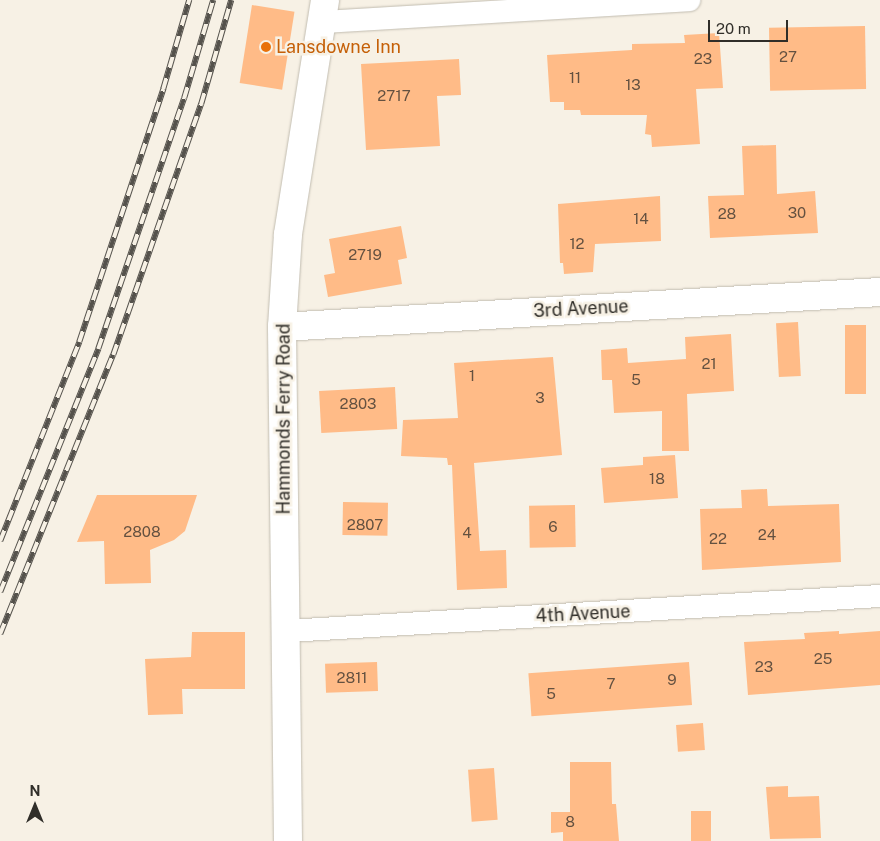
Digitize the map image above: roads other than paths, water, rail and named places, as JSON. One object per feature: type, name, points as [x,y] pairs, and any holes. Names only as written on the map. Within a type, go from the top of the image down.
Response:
[{"type":"street","points":[[324,11],[689,0]]},
{"type":"street","name":"Hammonds Ferry Road","points":[[288,841],[282,326],[288,234],[324,11]]},
{"type":"street","name":"3rd Avenue","points":[[282,326],[880,292]]},
{"type":"street","name":"4th Avenue","points":[[287,631],[880,596]]},
{"type":"railway","points":[[0,541],[79,342],[163,89],[189,0]]},
{"type":"railway","points":[[0,592],[98,349],[184,98],[213,0]]},
{"type":"railway","points":[[0,634],[113,355],[201,104],[231,0]]},
{"type":"place","name":"Lansdowne Inn","points":[[266,47]]}]
